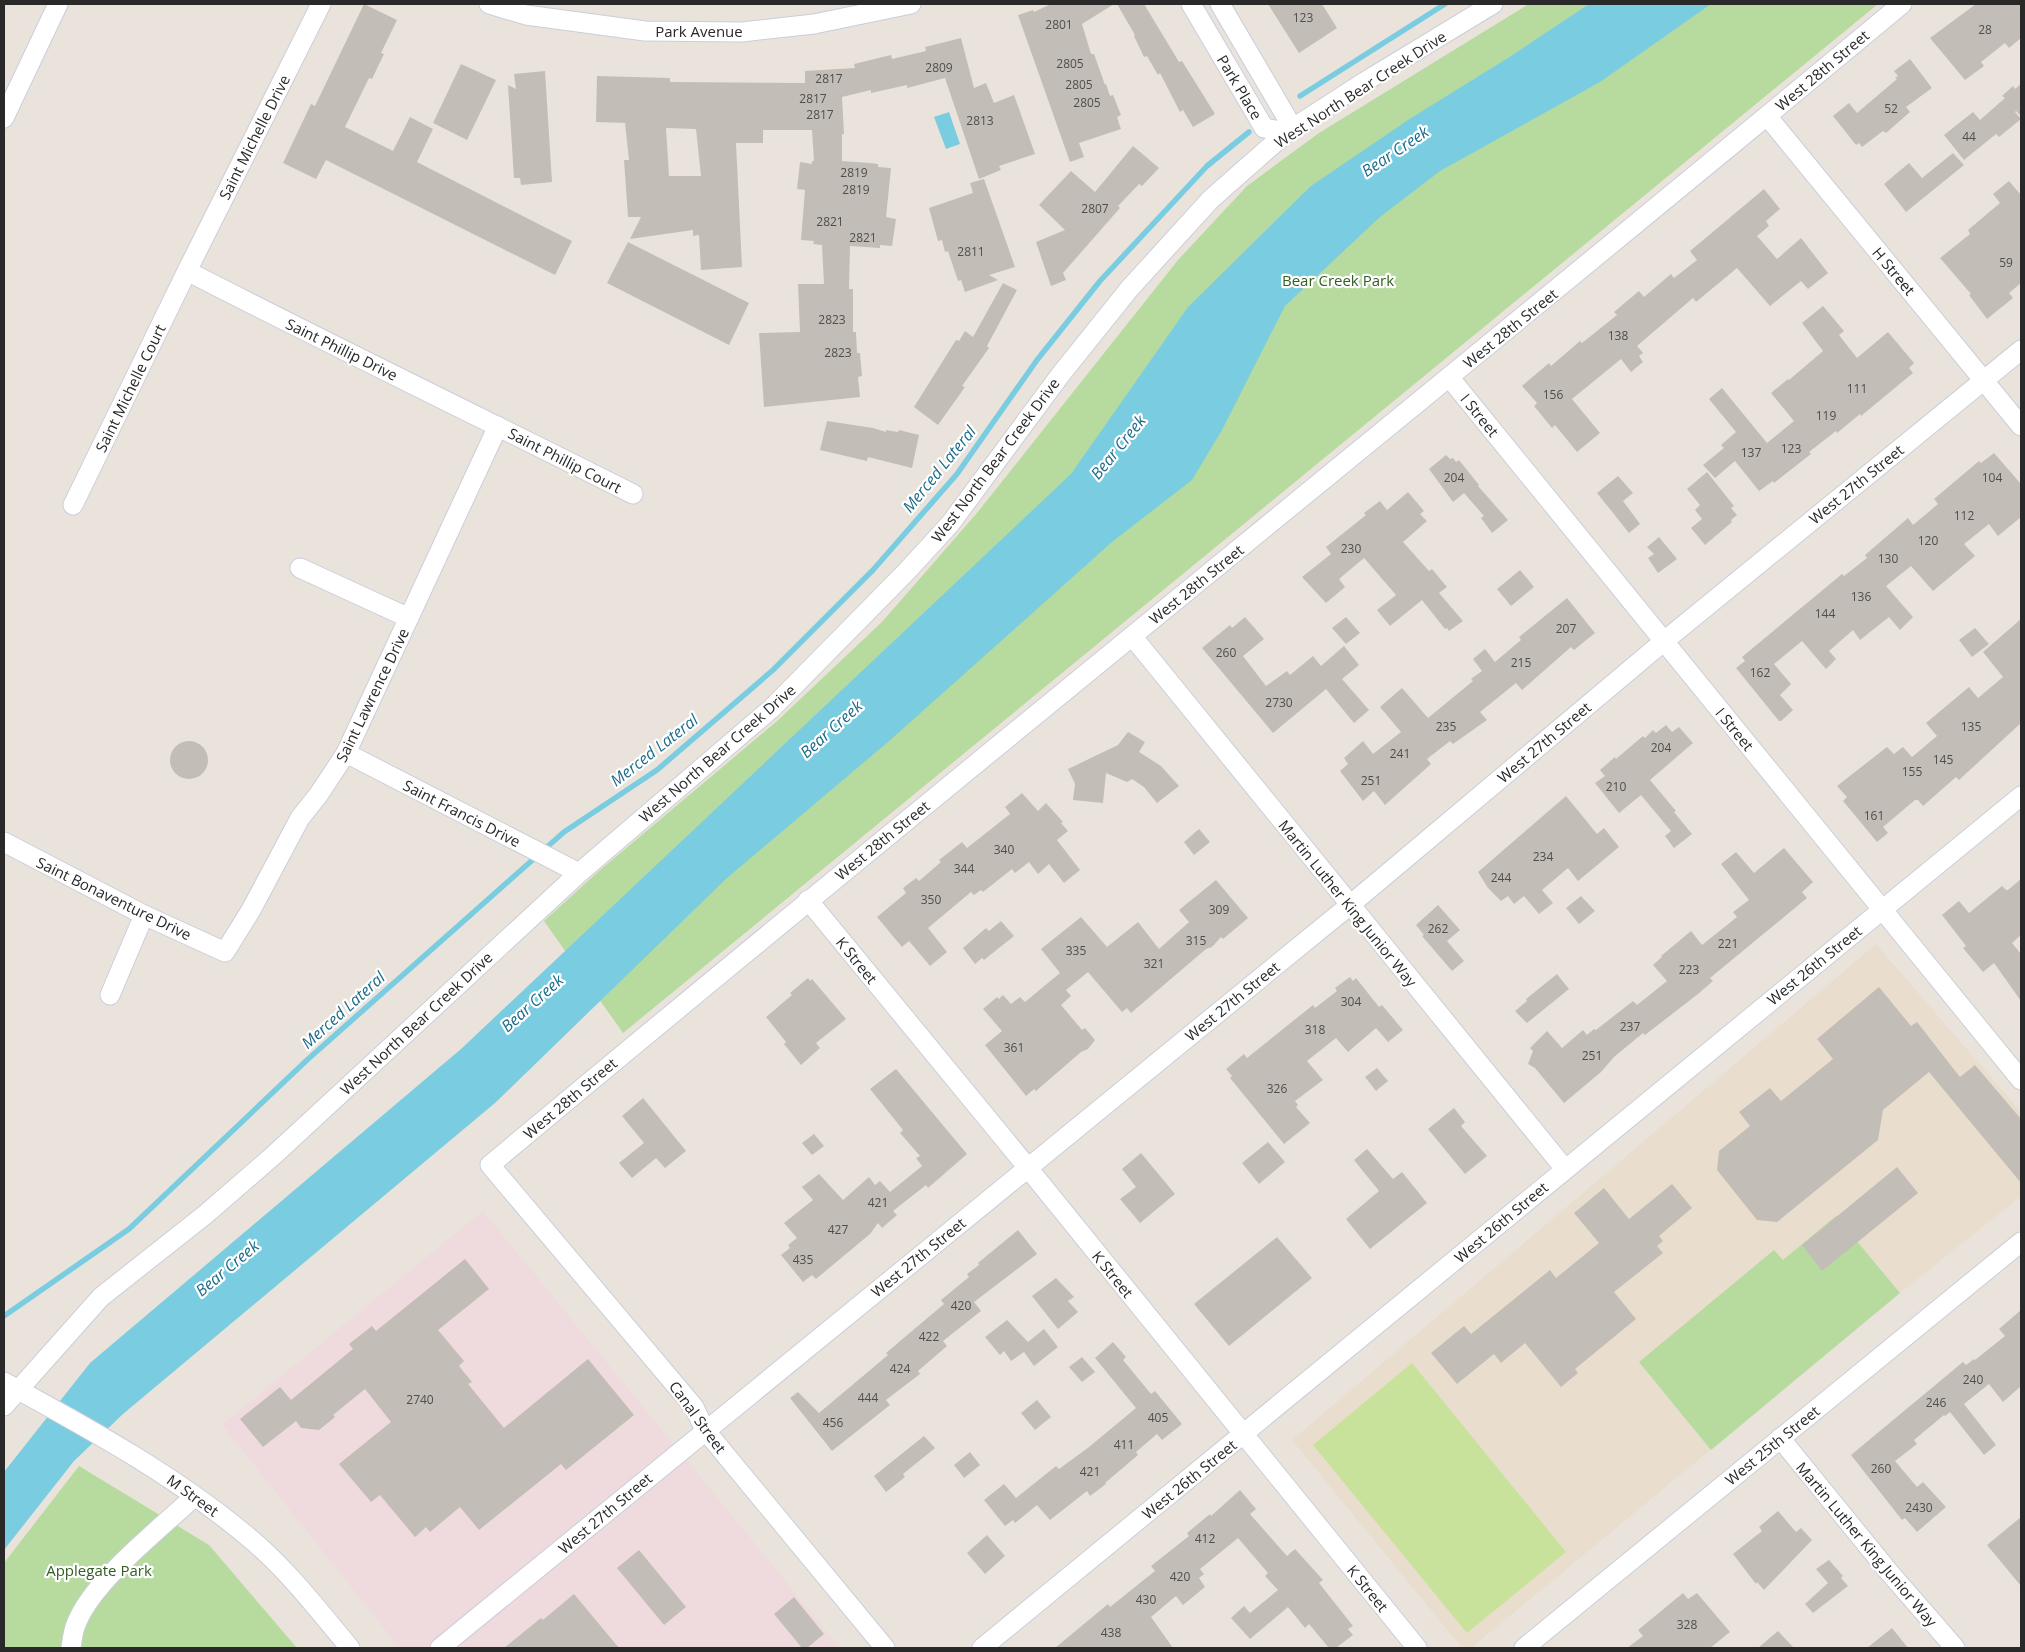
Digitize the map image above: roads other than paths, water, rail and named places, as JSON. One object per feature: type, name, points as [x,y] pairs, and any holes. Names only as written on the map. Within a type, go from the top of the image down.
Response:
[{"type":"street","points":[[4,118],[58,4]]},
{"type":"street","name":"Saint Michelle Drive","points":[[187,271],[320,4]]},
{"type":"street","name":"Park Avenue","points":[[488,4],[526,15],[646,31],[742,32],[814,24],[911,4]]},
{"type":"street","name":"Park Place","points":[[1191,4],[1264,128],[1287,132],[1287,118],[1220,4]]},
{"type":"street","name":"West North Bear Creek Drive","points":[[4,1406],[11,1385],[102,1297],[206,1214],[274,1155],[572,869],[772,708],[907,571],[950,524],[1061,374],[1130,288],[1211,199],[1287,132],[1366,81],[1493,4]]},
{"type":"street","name":"West 28th Street","points":[[490,1165],[808,900],[1449,377],[1902,4]]},
{"type":"street","points":[[1219,51],[1240,37]]},
{"type":"street","points":[[1245,96],[1267,83]]},
{"type":"street","name":"H Street","points":[[1767,116],[2021,426]]},
{"type":"street","name":"Saint Phillip Drive","points":[[187,271],[333,346],[498,426]]},
{"type":"street","name":"Saint Michelle Court","points":[[74,505],[187,271]]},
{"type":"street","name":"West 27th Street","points":[[440,1648],[1350,905],[1663,642],[2021,350]]},
{"type":"street","name":"I Street","points":[[1449,377],[2021,1080]]},
{"type":"street","name":"Saint Phillip Court","points":[[498,426],[633,494]]},
{"type":"street","name":"Saint Lawrence Drive","points":[[225,952],[251,910],[300,818],[319,794],[346,753],[498,426]]},
{"type":"street","points":[[300,568],[409,618]]},
{"type":"street","name":"Martin Luther King Junior Way","points":[[1132,636],[1565,1169]]},
{"type":"street","name":"Saint Francis Drive","points":[[346,753],[572,869]]},
{"type":"street","name":"West 26th Street","points":[[982,1648],[2021,796]]},
{"type":"street","name":"Saint Bonaventure Drive","points":[[4,842],[144,915],[225,952]]},
{"type":"street","name":"K Street","points":[[808,900],[1417,1648]]},
{"type":"street","points":[[110,995],[144,915]]},
{"type":"street","name":"Canal Street","points":[[490,1165],[694,1407],[705,1430],[884,1648]]},
{"type":"street","name":"West 25th Street","points":[[1524,1648],[2021,1242]]},
{"type":"street","name":"M Street","points":[[11,1385],[136,1457],[195,1496],[255,1542],[288,1574],[350,1648]]},
{"type":"street","name":"Martin Luther King Junior Way","points":[[1780,1438],[1889,1572],[1955,1648]]},
{"type":"street","points":[[70,1648],[76,1623],[87,1602],[120,1565],[195,1496]]},
{"type":"water","name":"Bear Creek","points":[[1589,4],[1711,4],[1600,82],[1440,171],[1380,217],[1285,306],[1222,430],[1192,480],[1112,542],[888,742],[727,878],[495,1103],[123,1414],[74,1461],[4,1550],[4,1472],[90,1363],[461,1049],[1071,474],[1188,307],[1311,186],[1408,120],[1511,56]]},
{"type":"water","points":[[949,112],[960,144],[946,149],[934,117]]},
{"type":"waterway","name":"Merced Lateral","points":[[1300,96],[1445,4]]},
{"type":"waterway","name":"Merced Lateral","points":[[4,1316],[129,1229],[307,1060],[564,832],[657,770],[773,670],[873,570],[957,474],[1037,360],[1100,281],[1207,166],[1249,132]]},
{"type":"park label","name":"Bear Creek Park","points":[[1338,280]]},
{"type":"park label","name":"Applegate Park","points":[[99,1570]]}]
